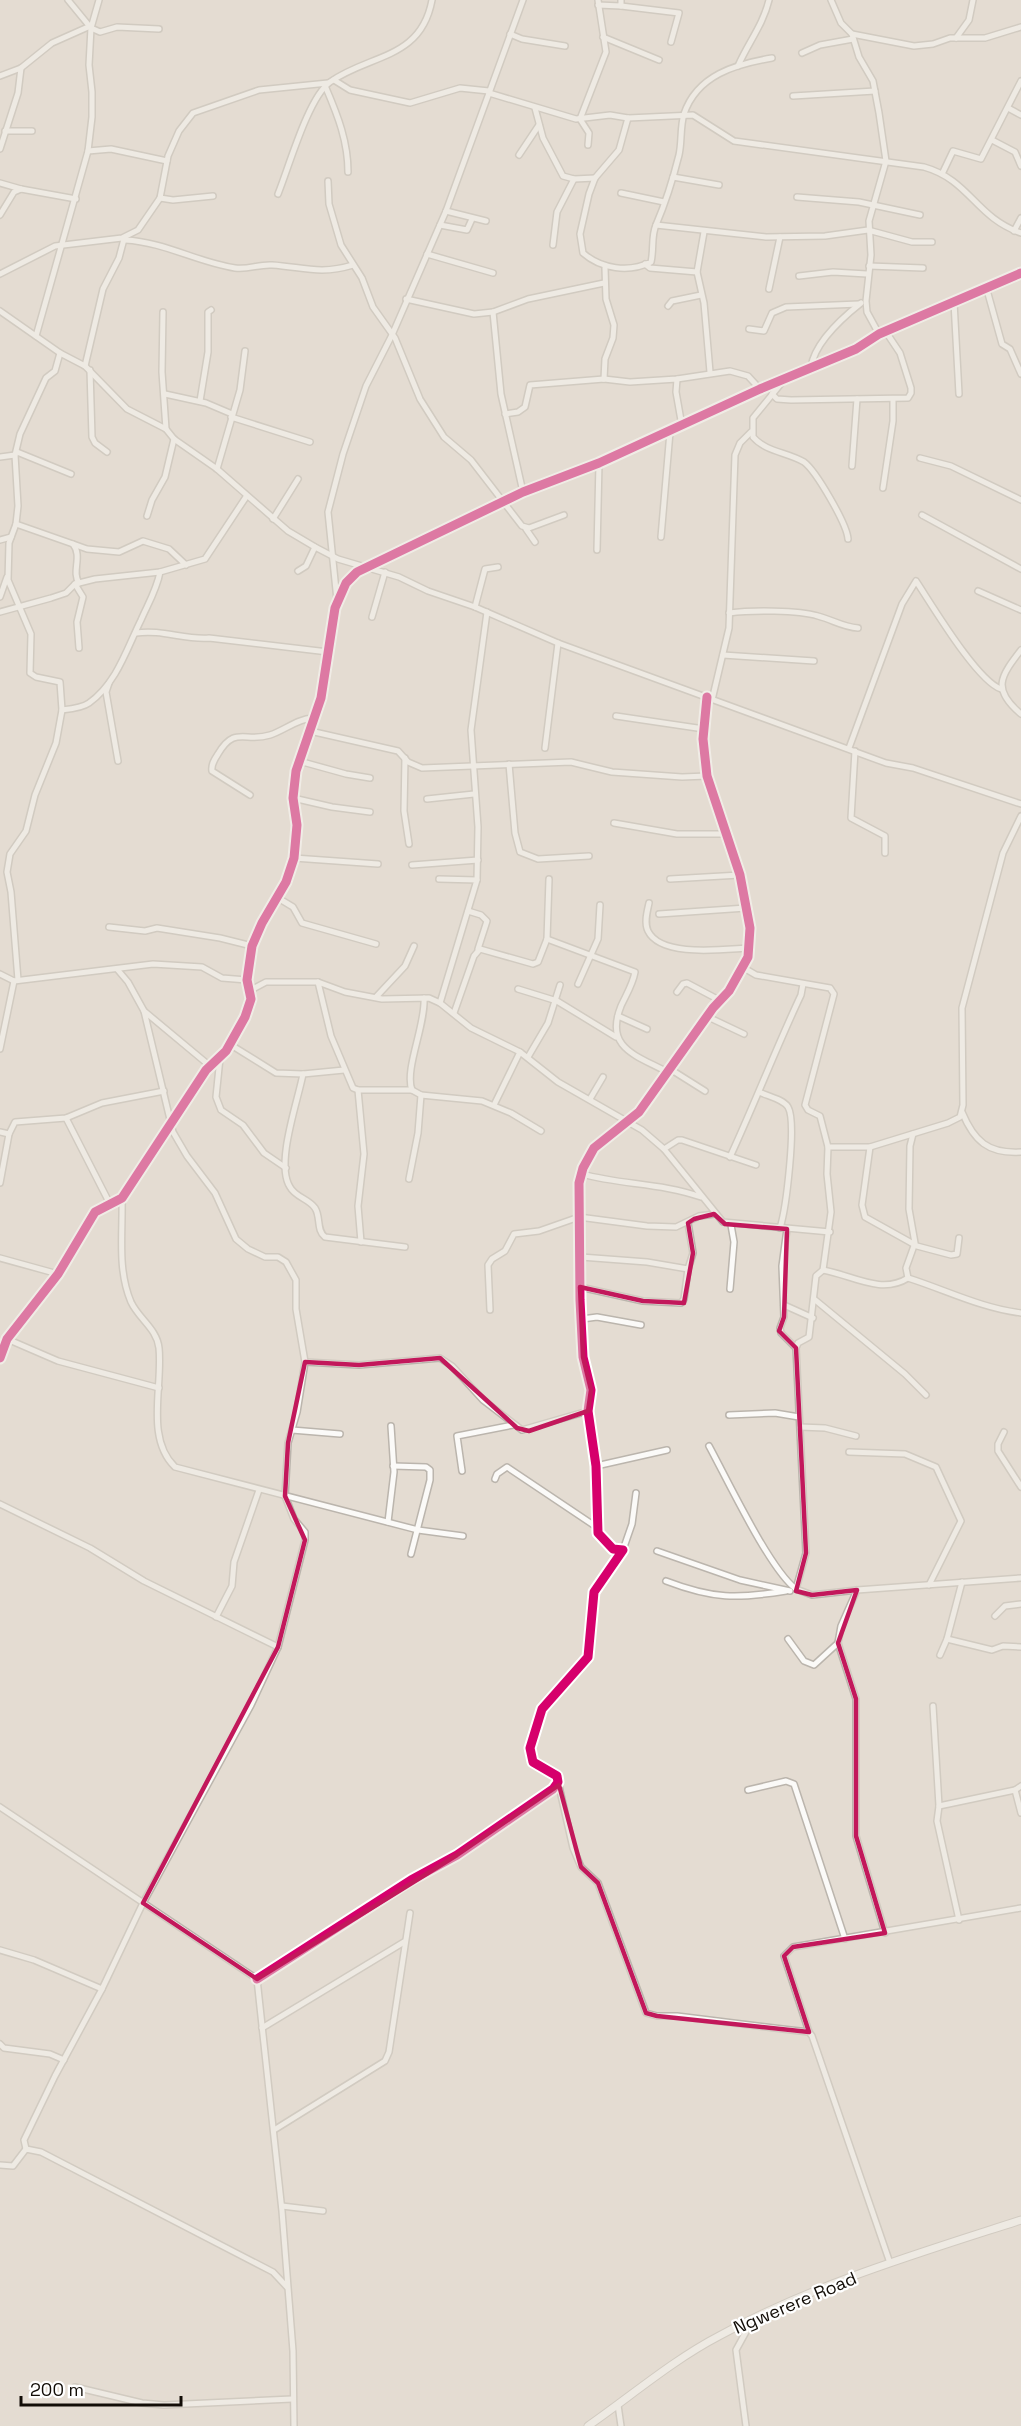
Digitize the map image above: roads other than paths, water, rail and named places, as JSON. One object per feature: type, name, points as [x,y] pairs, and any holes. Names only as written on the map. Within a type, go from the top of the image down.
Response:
[{"type":"main road","name":"Ngwerere Road","points":[[588,2426],[716,2337],[754,2317],[890,2263],[1021,2220]]},
{"type":"street","points":[[68,0],[90,28],[100,32],[117,27],[159,29]]},
{"type":"street","points":[[36,336],[88,151],[92,117],[88,65],[90,28],[99,0]]},
{"type":"street","points":[[107,452],[95,443],[92,436],[87,368],[103,289],[124,239],[145,223],[160,198],[167,161],[179,131],[193,113],[259,90],[329,84],[406,47],[421,26],[432,0]]},
{"type":"street","points":[[0,1358],[8,1339],[58,1274],[95,1212],[122,1198],[210,1066],[231,1045],[250,1007],[251,990],[247,980],[252,946],[262,923],[278,898],[294,858],[297,825],[293,798],[299,761],[325,681],[337,602],[328,513],[341,463],[366,386],[392,335],[446,211],[522,0]]},
{"type":"street","points":[[738,66],[744,51],[757,34],[769,0]]},
{"type":"street","points":[[831,0],[841,23],[853,36],[875,91],[886,161],[868,230],[871,255],[867,274],[867,312],[879,334]]},
{"type":"street","points":[[956,38],[969,20],[973,0]]},
{"type":"street","points":[[580,119],[605,60],[606,47],[598,3],[621,3],[679,14],[671,42]]},
{"type":"street","points":[[802,53],[820,45],[853,36],[914,46],[956,38],[986,38],[1021,27]]},
{"type":"street","points":[[0,76],[21,68],[52,43],[90,28]]},
{"type":"street","points":[[510,34],[522,39],[565,46]]},
{"type":"street","points":[[603,37],[658,60]]},
{"type":"street","points":[[628,118],[619,150],[596,178],[584,217],[581,243],[583,254],[605,268],[651,262],[656,225],[661,218],[663,202],[680,152],[684,114],[691,98],[704,82],[738,66],[772,58]]},
{"type":"street","points":[[0,149],[18,93],[21,68]]},
{"type":"street","points":[[943,172],[953,151],[981,159],[1021,81]]},
{"type":"street","points":[[329,84],[410,103],[460,88],[489,92],[535,108],[580,119],[610,115],[628,118],[684,114],[704,120],[734,141],[808,153],[886,161],[943,172],[994,221],[1018,232],[1021,218]]},
{"type":"street","points":[[329,84],[348,152],[348,172]]},
{"type":"street","points":[[278,194],[300,135],[329,84]]},
{"type":"street","points":[[793,96],[875,91]]},
{"type":"street","points":[[535,108],[538,125],[563,176],[574,179],[596,178]]},
{"type":"street","points":[[1008,108],[1021,115]]},
{"type":"street","points":[[580,119],[589,133],[588,145]]},
{"type":"street","points":[[519,155],[538,125]]},
{"type":"street","points":[[5,131],[32,131]]},
{"type":"street","points":[[992,140],[1015,152],[1021,166]]},
{"type":"street","points":[[88,151],[111,149],[167,161]]},
{"type":"street","points":[[673,177],[719,185]]},
{"type":"street","points":[[553,245],[557,212],[574,179]]},
{"type":"street","points":[[328,181],[333,221],[341,245],[365,284],[373,307],[392,335],[413,386],[433,422],[444,437],[471,460],[535,542]]},
{"type":"street","points":[[0,183],[76,199]]},
{"type":"street","points":[[0,215],[14,192],[21,189]]},
{"type":"street","points":[[621,193],[663,202]]},
{"type":"street","points":[[160,198],[173,200],[213,196]]},
{"type":"street","points":[[797,197],[874,204],[921,215]]},
{"type":"street","points":[[446,211],[486,221]]},
{"type":"street","points":[[440,225],[467,230],[472,219]]},
{"type":"street","points":[[656,225],[704,232],[780,237],[825,236],[868,230],[912,242],[933,242]]},
{"type":"street","points":[[704,232],[697,272],[706,324],[710,372]]},
{"type":"street","points":[[769,289],[780,237]]},
{"type":"street","points":[[0,274],[49,248],[124,239],[152,242],[184,255],[237,268],[272,265],[326,272],[353,265]]},
{"type":"street","points":[[427,254],[493,273]]},
{"type":"street","points":[[645,264],[651,268],[697,272]]},
{"type":"street","points":[[869,266],[923,268]]},
{"type":"street","points":[[604,379],[605,359],[613,338],[614,325],[604,283],[605,268]]},
{"type":"street","points":[[799,276],[832,272],[867,274]]},
{"type":"street","points":[[337,602],[346,584],[357,572],[523,492],[600,463],[760,389],[856,348],[879,334],[987,290],[1021,273]]},
{"type":"street","points":[[406,299],[474,314],[493,312],[528,299],[604,283]]},
{"type":"street","points":[[987,290],[1002,344],[1011,349],[1021,374]]},
{"type":"street","points":[[668,306],[672,301],[701,295]]},
{"type":"street","points":[[748,329],[764,331],[772,313],[786,307],[859,304],[866,301]]},
{"type":"street","points":[[954,302],[959,393]]},
{"type":"street","points":[[811,367],[824,340],[859,304]]},
{"type":"street","points":[[200,401],[208,352],[208,312],[211,310]]},
{"type":"street","points":[[0,311],[60,353],[87,368],[127,409],[166,429],[174,439],[217,469],[273,519],[333,556],[385,572],[558,643],[780,726],[852,749],[886,763],[913,768],[1021,804]]},
{"type":"street","points":[[163,312],[162,372],[166,429]]},
{"type":"street","points":[[493,312],[501,393],[523,492]]},
{"type":"street","points":[[772,394],[782,400],[908,398],[911,393],[900,353],[886,332]]},
{"type":"street","points":[[217,469],[240,390],[245,351]]},
{"type":"street","points":[[0,1049],[3,1016],[16,980],[8,863],[12,850],[29,824],[36,795],[56,743],[62,710],[60,682],[36,677],[30,673],[31,634],[8,579],[9,543],[16,524],[16,454],[20,434],[46,378],[55,371],[60,353]]},
{"type":"street","points":[[506,414],[523,410],[530,385],[604,379],[630,382],[677,379],[710,372],[740,372],[754,381],[760,389]]},
{"type":"street","points":[[623,1550],[613,1549],[598,1533],[596,1466],[588,1411],[591,1390],[583,1357],[579,1183],[594,1148],[610,1132],[639,1112],[744,968],[749,948],[750,928],[740,875],[707,776],[704,729],[710,698],[723,655],[729,613],[735,456],[740,443],[751,432],[753,418],[788,377]]},
{"type":"street","points":[[677,379],[676,392],[682,426]]},
{"type":"street","points":[[165,394],[200,401],[232,415],[310,442]]},
{"type":"street","points":[[852,466],[857,399]]},
{"type":"street","points":[[882,488],[893,422],[893,399]]},
{"type":"street","points":[[661,537],[670,432]]},
{"type":"street","points":[[751,432],[761,446],[792,457],[812,469],[845,524],[848,539]]},
{"type":"street","points":[[147,516],[152,500],[165,477],[174,439]]},
{"type":"street","points":[[0,457],[16,454],[71,474]]},
{"type":"street","points":[[920,458],[951,466],[1021,500]]},
{"type":"street","points":[[597,550],[600,463]]},
{"type":"street","points":[[273,519],[298,479]]},
{"type":"street","points":[[0,612],[22,608],[66,593],[77,584],[115,575],[160,572],[205,559],[216,546],[246,497]]},
{"type":"street","points":[[526,529],[564,515]]},
{"type":"street","points":[[922,515],[1021,569]]},
{"type":"street","points":[[16,524],[87,549],[119,552],[143,541],[169,549],[186,565]]},
{"type":"street","points":[[0,540],[12,536]]},
{"type":"street","points":[[74,544],[78,555],[75,577],[83,602],[77,622],[79,648]]},
{"type":"street","points":[[298,571],[306,566],[315,547]]},
{"type":"street","points":[[475,607],[485,569],[498,567]]},
{"type":"street","points":[[62,710],[88,704],[120,666],[136,633],[160,572]]},
{"type":"street","points":[[372,617],[385,572]]},
{"type":"street","points":[[0,597],[9,573]]},
{"type":"street","points":[[885,853],[885,836],[872,827],[851,818],[852,749],[892,629],[902,604],[916,581],[975,666],[994,686],[1001,689],[1021,714]]},
{"type":"street","points":[[978,591],[1021,610]]},
{"type":"street","points":[[440,1003],[477,880],[472,714],[487,612]]},
{"type":"street","points":[[729,613],[792,612],[819,616],[839,626],[858,628]]},
{"type":"street","points":[[136,633],[162,631],[194,639],[209,638],[328,652]]},
{"type":"street","points":[[545,748],[558,643]]},
{"type":"street","points":[[1001,689],[1006,667],[1021,650]]},
{"type":"street","points":[[723,655],[814,661]]},
{"type":"street","points":[[109,681],[106,692],[118,761]]},
{"type":"street","points":[[616,716],[704,729]]},
{"type":"street","points":[[250,795],[212,771],[211,767],[222,748],[236,736],[266,735],[304,718],[314,718]]},
{"type":"street","points":[[310,731],[398,751],[408,762],[422,768],[472,764],[571,762],[612,772],[682,777],[707,776]]},
{"type":"street","points":[[405,758],[404,811],[409,843]]},
{"type":"street","points":[[299,761],[370,778]]},
{"type":"street","points":[[509,764],[515,832],[520,852],[538,859],[589,855]]},
{"type":"street","points":[[428,798],[474,794]]},
{"type":"street","points":[[293,798],[332,807],[370,812]]},
{"type":"street","points":[[828,1147],[870,1147],[948,1123],[960,1117],[962,1112],[962,1008],[1003,853],[1021,816]]},
{"type":"street","points":[[614,823],[677,834],[726,834]]},
{"type":"street","points":[[294,858],[378,864]]},
{"type":"street","points":[[412,865],[478,860]]},
{"type":"street","points":[[670,879],[740,875]]},
{"type":"street","points":[[439,879],[477,880]]},
{"type":"street","points":[[477,951],[484,948],[533,964],[538,962],[547,939],[549,879]]},
{"type":"street","points":[[278,898],[293,907],[302,923],[376,944]]},
{"type":"street","points":[[648,903],[646,923],[648,931],[654,938],[670,946],[682,950],[749,948]]},
{"type":"street","points":[[578,984],[597,939],[600,905]]},
{"type":"street","points":[[659,914],[746,908]]},
{"type":"street","points":[[454,1013],[487,921],[481,915],[468,911]]},
{"type":"street","points":[[109,927],[145,931],[157,928],[252,946]]},
{"type":"street","points":[[547,939],[635,972],[618,1016],[616,1037]]},
{"type":"street","points":[[376,997],[405,966],[414,946]]},
{"type":"street","points":[[0,974],[16,980],[153,964],[197,966],[207,968],[222,978],[247,980]]},
{"type":"street","points":[[744,968],[756,975],[830,988],[834,994],[805,1106],[820,1116],[828,1147],[830,1232],[823,1270],[816,1276],[813,1318],[808,1337],[798,1343],[796,1348],[806,1553],[793,1590]]},
{"type":"street","points":[[1,2168],[13,2166],[26,2149],[24,2140],[102,1989],[143,1903],[251,1705],[278,1647],[305,1540],[305,1532],[294,1519],[285,1496],[288,1443],[305,1362],[296,1309],[297,1286],[291,1268],[278,1257],[265,1257],[248,1249],[236,1239],[215,1193],[179,1144],[173,1132],[172,1120],[144,1011],[128,982],[117,969]]},
{"type":"street","points":[[251,990],[266,982],[318,982],[345,992],[393,1000],[424,998],[440,1003],[471,1028],[520,1052],[558,1082],[628,1121],[663,1149],[714,1214],[723,1222],[830,1232]]},
{"type":"street","points":[[318,982],[331,1036],[344,1070],[354,1088],[358,1090],[412,1090],[421,1095],[482,1101],[494,1105],[541,1131]]},
{"type":"street","points":[[677,992],[683,984],[687,983],[721,1001]]},
{"type":"street","points":[[730,1157],[804,984]]},
{"type":"street","points":[[528,1057],[548,1023],[557,1001],[560,985]]},
{"type":"street","points":[[518,989],[557,1001],[616,1037],[637,1056],[705,1091]]},
{"type":"street","points":[[412,1090],[414,1058],[425,1010],[424,998]]},
{"type":"street","points":[[144,1011],[210,1066]]},
{"type":"street","points":[[618,1016],[647,1029]]},
{"type":"street","points":[[708,1017],[744,1034]]},
{"type":"street","points":[[231,1045],[272,1072],[303,1074],[344,1070]]},
{"type":"street","points":[[494,1105],[520,1052]]},
{"type":"street","points":[[220,1058],[216,1097],[220,1110],[243,1125],[264,1153],[286,1168]]},
{"type":"street","points":[[303,1074],[286,1152],[286,1168],[291,1189],[315,1209],[322,1235],[405,1247]]},
{"type":"street","points":[[590,1100],[603,1077]]},
{"type":"street","points":[[358,1090],[364,1154],[358,1206],[361,1242]]},
{"type":"street","points":[[0,1183],[9,1134],[15,1122],[66,1118],[102,1103],[164,1092]]},
{"type":"street","points":[[759,1092],[788,1106],[790,1113],[790,1159],[783,1229],[784,1305],[781,1333],[796,1348]]},
{"type":"street","points":[[409,1179],[418,1133],[421,1095]]},
{"type":"street","points":[[962,1112],[975,1138],[981,1143],[988,1147],[1021,1152]]},
{"type":"street","points":[[66,1118],[111,1204]]},
{"type":"street","points":[[0,1132],[9,1134]]},
{"type":"street","points":[[908,1278],[906,1268],[915,1243],[909,1209],[910,1146],[913,1134]]},
{"type":"street","points":[[663,1149],[682,1140],[756,1165]]},
{"type":"street","points":[[870,1147],[862,1206],[865,1217],[929,1250],[954,1256],[958,1252],[958,1238]]},
{"type":"street","points":[[582,1174],[614,1181],[672,1186],[701,1197]]},
{"type":"street","points":[[122,1198],[122,1273],[132,1304],[156,1336],[160,1356],[158,1424],[168,1460],[185,1472],[418,1530],[463,1536]]},
{"type":"street","points":[[490,1310],[488,1265],[492,1259],[505,1251],[511,1236],[539,1231],[579,1217],[647,1226],[676,1227],[699,1216],[714,1214]]},
{"type":"street","points":[[580,1287],[623,1298],[681,1303],[684,1299],[688,1269],[693,1253],[688,1223]]},
{"type":"street","points":[[730,1289],[734,1242],[731,1224]]},
{"type":"street","points":[[581,1257],[647,1262],[688,1269]]},
{"type":"street","points":[[0,1258],[58,1274]]},
{"type":"street","points":[[823,1270],[875,1285],[892,1286],[908,1278],[978,1305],[1021,1313]]},
{"type":"street","points":[[814,1299],[905,1374],[926,1395]]},
{"type":"street","points":[[784,1305],[813,1318]]},
{"type":"street","points":[[582,1319],[597,1317],[641,1325]]},
{"type":"street","points":[[8,1339],[58,1361],[159,1388]]},
{"type":"street","points":[[305,1362],[359,1365],[440,1358],[452,1366],[483,1400],[513,1425],[529,1431],[588,1411]]},
{"type":"street","points":[[729,1415],[775,1413],[799,1417]]},
{"type":"street","points":[[462,1471],[457,1436],[513,1425]]},
{"type":"street","points":[[388,1522],[393,1466],[391,1426]]},
{"type":"street","points":[[800,1427],[825,1428],[856,1436]]},
{"type":"street","points":[[292,1430],[340,1434]]},
{"type":"street","points":[[1004,1431],[997,1448],[1021,1487]]},
{"type":"street","points":[[709,1446],[755,1530],[793,1590]]},
{"type":"street","points":[[596,1466],[667,1450]]},
{"type":"street","points":[[849,1452],[905,1454],[936,1467],[961,1521],[929,1585]]},
{"type":"street","points":[[393,1466],[426,1467],[430,1470],[430,1480],[411,1554]]},
{"type":"street","points":[[495,1479],[497,1474],[507,1467],[598,1528]]},
{"type":"street","points":[[216,1617],[232,1587],[234,1562],[259,1490]]},
{"type":"street","points":[[636,1493],[632,1524],[623,1550],[594,1592],[588,1657],[542,1709],[530,1748],[532,1762],[557,1776],[581,1867],[598,1883],[646,2013],[808,2032]]},
{"type":"street","points":[[0,1504],[90,1548],[144,1581],[278,1647]]},
{"type":"street","points":[[657,1551],[740,1580],[812,1595],[1021,1578]]},
{"type":"street","points":[[666,1581],[691,1590],[735,1597],[793,1590]]},
{"type":"street","points":[[940,1655],[947,1639],[962,1582]]},
{"type":"street","points":[[857,1590],[841,1626],[838,1643],[856,1700],[856,1836],[885,1933]]},
{"type":"street","points":[[995,1616],[1005,1606],[1021,1604]]},
{"type":"street","points":[[788,1639],[804,1661],[814,1665],[838,1643]]},
{"type":"street","points":[[947,1639],[992,1650],[1003,1646],[1021,1647]]},
{"type":"street","points":[[933,1706],[939,1806],[937,1821],[959,1920]]},
{"type":"street","points":[[748,1790],[786,1781],[794,1784],[845,1939]]},
{"type":"street","points":[[256,1979],[411,1880],[457,1855],[553,1789],[558,1782]]},
{"type":"street","points":[[939,1806],[1015,1790],[1021,1786]]},
{"type":"street","points":[[1015,1790],[1021,1813]]},
{"type":"street","points":[[0,1807],[256,1979],[282,2206],[293,2351],[294,2426]]},
{"type":"street","points":[[890,2263],[819,2050],[808,2032],[784,1956],[793,1947],[1021,1908]]},
{"type":"street","points":[[274,2130],[385,2061],[389,2052],[410,1913]]},
{"type":"street","points":[[262,2028],[404,1942]]},
{"type":"street","points":[[0,1950],[42,1963],[102,1989]]},
{"type":"street","points":[[0,2044],[4,2048],[50,2054],[64,2060]]},
{"type":"street","points":[[26,2149],[41,2152],[273,2272],[288,2288]]},
{"type":"street","points":[[282,2206],[323,2211]]},
{"type":"street","points":[[746,2426],[736,2350],[754,2317]]},
{"type":"street","points":[[75,2387],[142,2403],[164,2405],[292,2399]]},
{"type":"street","points":[[618,2405],[621,2426]]}]
